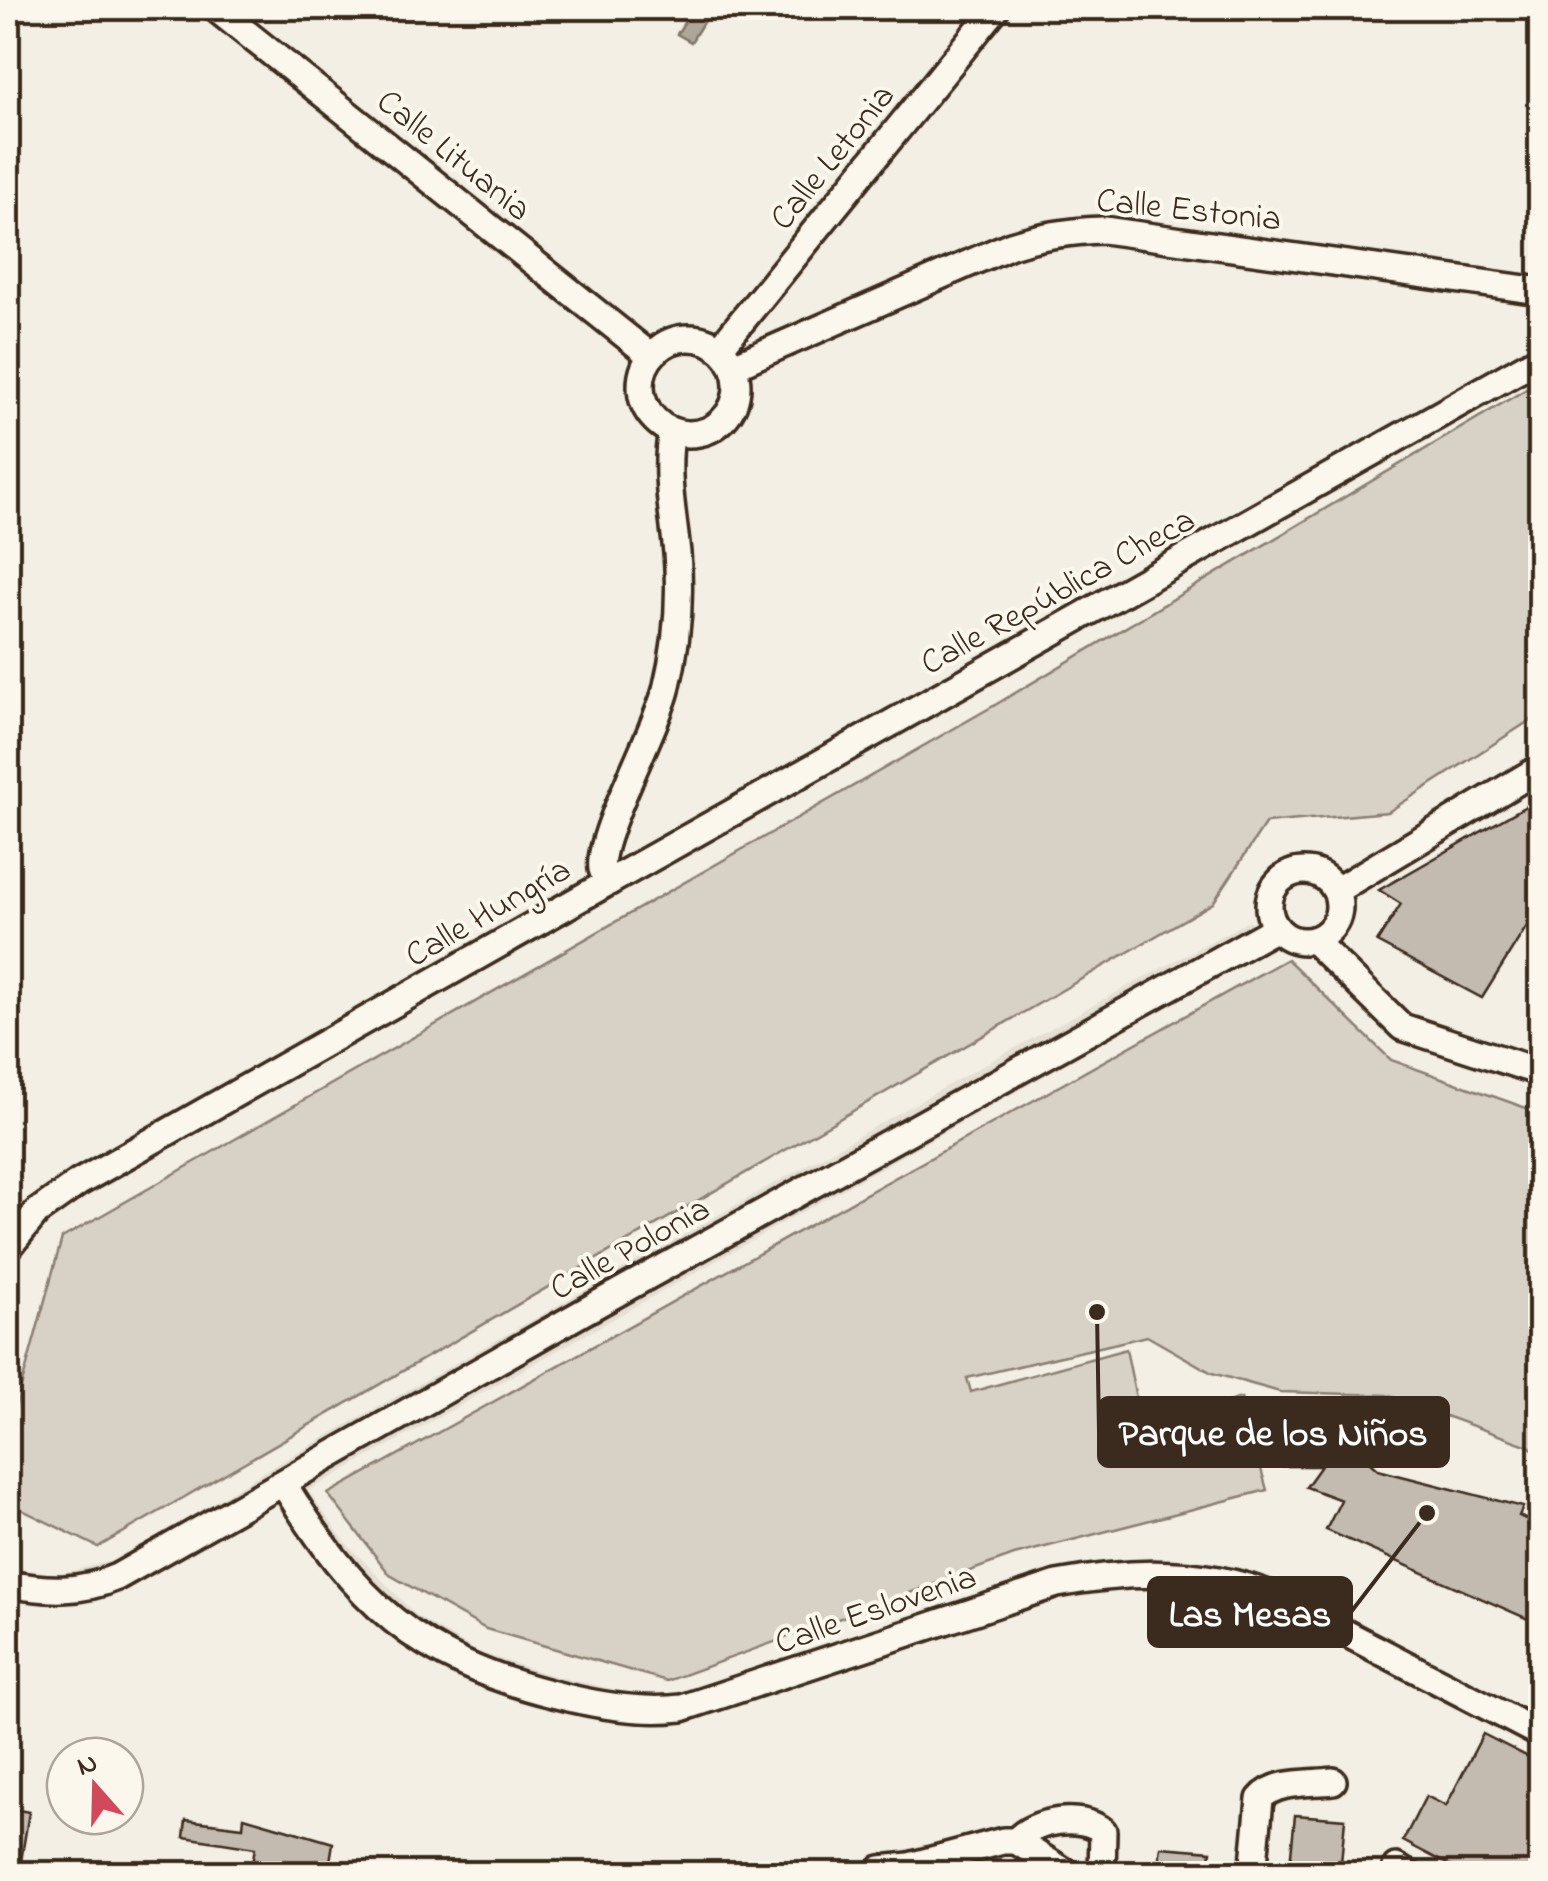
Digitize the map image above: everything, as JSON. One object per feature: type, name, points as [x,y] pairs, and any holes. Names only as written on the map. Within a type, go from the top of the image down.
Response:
[{"type":"street","name":"Calle Lituania","points":[[215,8],[651,356]]},
{"type":"street","name":"Calle Letonia","points":[[727,357],[996,8]]},
{"type":"street","name":"Calle Estonia","points":[[727,357],[1010,245],[1073,231],[1142,235],[1540,291]]},
{"type":"street","points":[[676,339],[706,340],[727,357],[738,382],[730,412],[719,424],[704,432],[672,432],[659,424],[642,399],[643,369],[662,345],[676,339]]},
{"type":"street","name":"Calle República Checa","points":[[608,882],[1540,358]]},
{"type":"street","name":"Calle Hungría","points":[[8,1248],[37,1212],[78,1183],[608,882],[601,866],[602,856],[616,811],[657,720],[678,624],[677,557],[669,482],[672,432]]},
{"type":"street","points":[[1337,890],[1540,768]]},
{"type":"street","points":[[1308,870],[1320,874],[1337,890],[1340,910],[1331,930],[1313,940],[1293,939],[1276,928],[1271,917],[1270,894],[1285,876],[1308,870]]},
{"type":"street","name":"Calle Polonia","points":[[8,1584],[57,1590],[99,1585],[1276,928]]},
{"type":"street","points":[[1313,940],[1402,1027],[1540,1072]]},
{"type":"street","name":"Calle Eslovenia","points":[[284,1483],[334,1562],[410,1634],[474,1670],[572,1699],[646,1710],[682,1708],[1057,1584],[1115,1576],[1203,1576],[1241,1584],[1278,1598],[1540,1734]]},
{"type":"street","points":[[1253,1874],[1260,1799],[1264,1794],[1276,1787],[1333,1781]]},
{"type":"street","points":[[1016,1842],[1030,1831],[1068,1820],[1100,1826],[1102,1874]]},
{"type":"street","points":[[881,1869],[908,1866],[1003,1841],[1016,1842],[1069,1874]]},
{"type":"shaded area","points":[[693,8],[707,16],[691,42],[677,34]]},
{"type":"shaded area","points":[[1540,381],[1540,714],[1388,812],[1266,823],[1213,903],[98,1547],[8,1503],[8,1435],[62,1238],[995,705]]},
{"type":"shaded area","points":[[1250,920],[1267,950],[308,1491],[347,1544],[419,1618],[478,1652],[550,1675],[648,1697],[713,1685],[1048,1573],[1089,1567],[1153,1561],[1225,1566],[1284,1585],[1272,1611],[1203,1593],[1121,1588],[1068,1596],[775,1693],[659,1725],[581,1716],[481,1689],[417,1653],[357,1607],[274,1503],[105,1595],[62,1603],[8,1596],[8,1569],[59,1574],[123,1558],[263,1472],[998,1057]]},
{"type":"shaded area","points":[[1287,959],[1391,1060],[1540,1113],[1540,1455],[1529,1446],[1387,1395],[1280,1392],[1212,1373],[1147,1336],[967,1378],[971,1392],[1126,1349],[1142,1427],[1241,1398],[1267,1490],[1014,1555],[667,1681],[486,1629],[390,1575],[328,1494]]},
{"type":"building","points":[[1540,798],[1540,905],[1482,998],[1377,942],[1401,904],[1379,890]]},
{"type":"building","points":[[1320,1418],[1378,1470],[1523,1507],[1519,1516],[1540,1526],[1540,1601],[1530,1620],[1326,1530],[1341,1500],[1306,1487],[1321,1466],[1273,1466],[1259,1419],[1317,1430]]},
{"type":"building","points":[[1483,1734],[1540,1763],[1540,1874],[1466,1874],[1403,1841],[1426,1796],[1446,1806]]},
{"type":"building","points":[[8,1808],[29,1812],[19,1874],[8,1874]]},
{"type":"building","points":[[1295,1815],[1345,1819],[1340,1874],[1289,1874]]},
{"type":"building","points":[[244,1817],[333,1843],[328,1874],[250,1874],[255,1848],[184,1837],[186,1820],[243,1827]]},
{"type":"building","points":[[1161,1847],[1211,1851],[1208,1874],[1157,1874]]},
{"type":"place","name":"Parque de los Niños","points":[[1097,1312]]},
{"type":"place","name":"Las Mesas","points":[[1427,1513]]}]
